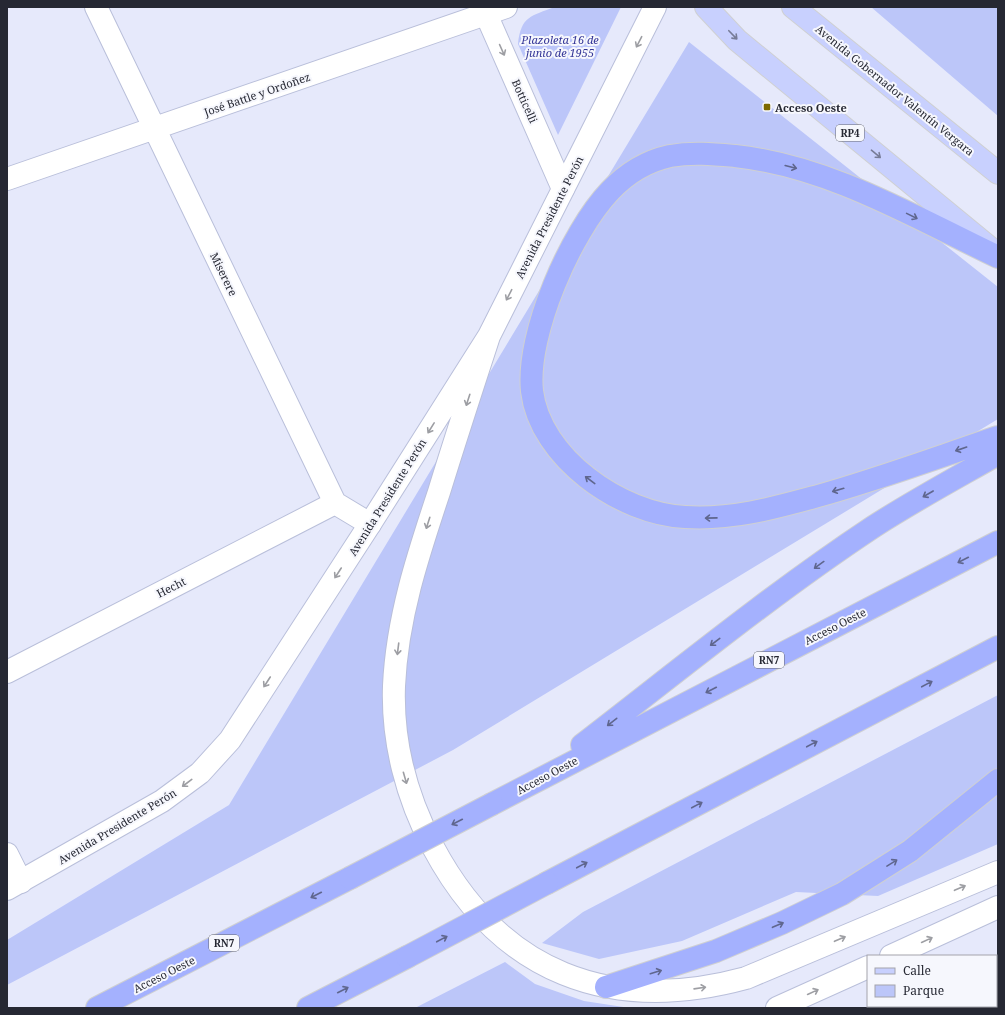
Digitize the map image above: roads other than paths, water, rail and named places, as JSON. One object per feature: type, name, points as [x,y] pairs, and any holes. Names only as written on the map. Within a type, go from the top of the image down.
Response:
[{"type":"highway","points":[[998,256],[867,194],[814,173],[754,158],[713,154],[669,156],[645,164],[621,180],[608,193],[587,222],[560,274],[550,298],[536,338],[532,357],[531,375],[532,393],[541,421],[553,441],[574,466],[602,489],[621,499],[660,514],[682,517],[723,517],[774,508],[864,483],[998,437]]},
{"type":"highway","points":[[540,778],[706,649],[832,555],[912,503],[998,454]]},
{"type":"highway","name":"Acceso Oeste","points":[[97,1008],[998,542]]},
{"type":"highway","points":[[308,1008],[998,647]]},
{"type":"highway","points":[[606,987],[716,951],[782,923],[842,894],[910,851],[998,780]]},
{"type":"main road","name":"RP4","points":[[706,7],[737,40],[998,256]]},
{"type":"main road","name":"Avenida Gobernador Valentín Vergara","points":[[793,7],[998,173]]},
{"type":"street","name":"Miserere","points":[[96,7],[335,503]]},
{"type":"street","name":"Avenida Presidente Perón","points":[[14,886],[162,801],[200,773],[230,740],[370,524],[489,336],[655,7]]},
{"type":"street","name":"José Battle y Ordoñez","points":[[7,179],[496,10]]},
{"type":"street","name":"Botticelli","points":[[496,10],[563,189]]},
{"type":"street","points":[[489,336],[415,565],[406,602],[394,686],[395,727],[401,765],[416,812],[428,838],[452,881],[474,909],[501,936],[534,960],[562,975],[606,987],[638,992],[668,992],[712,986],[746,978],[998,872]]},
{"type":"street","points":[[335,503],[370,524]]},
{"type":"street","name":"Hecht","points":[[7,672],[335,503]]},
{"type":"street","points":[[7,854],[14,886]]},
{"type":"street","points":[[893,955],[998,907]]},
{"type":"street","points":[[777,1008],[867,966]]},
{"type":"place","name":"Acceso Oeste","points":[[767,107]]},
{"type":"park label","name":"Plazoleta 16 de junio de 1955","points":[[560,45]]}]
